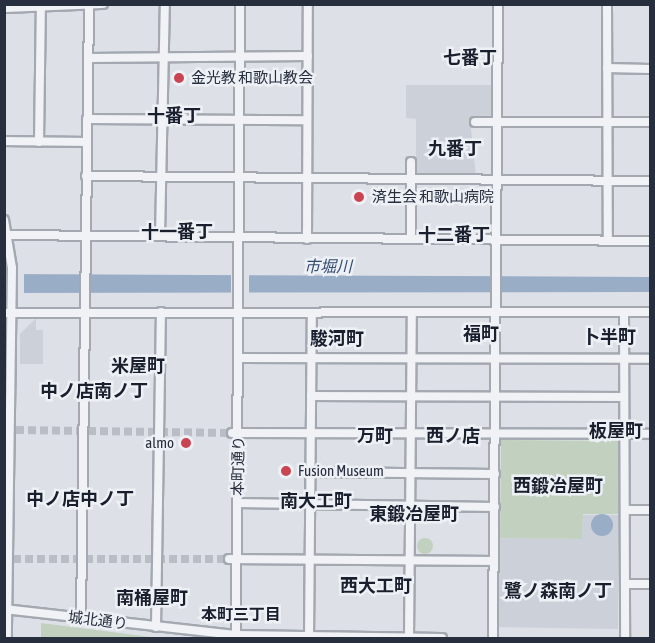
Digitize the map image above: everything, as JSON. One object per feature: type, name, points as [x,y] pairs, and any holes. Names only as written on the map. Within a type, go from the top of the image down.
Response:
[{"type":"street","points":[[4,8],[103,4]]},
{"type":"street","points":[[160,236],[164,178],[165,4]]},
{"type":"street","points":[[240,4],[240,238]]},
{"type":"street","points":[[307,239],[308,4]]},
{"type":"street","points":[[493,639],[500,181],[498,4]]},
{"type":"street","points":[[608,4],[608,240]]},
{"type":"street","points":[[81,618],[87,313],[86,142],[89,5]]},
{"type":"street","points":[[39,142],[41,6]]},
{"type":"street","points":[[89,58],[308,56]]},
{"type":"street","points":[[607,68],[651,69]]},
{"type":"street","points":[[87,119],[307,120]]},
{"type":"street","points":[[476,122],[651,122]]},
{"type":"street","points":[[4,141],[86,142]]},
{"type":"street","points":[[411,162],[411,239]]},
{"type":"street","points":[[86,177],[651,181]]},
{"type":"street","points":[[4,220],[12,268],[9,310],[7,639]]},
{"type":"street","points":[[7,235],[651,241]]},
{"type":"street","name":"本町通り","points":[[236,637],[233,559],[237,503],[235,433],[239,358],[240,238]]},
{"type":"street","points":[[9,310],[87,313],[651,312]]},
{"type":"street","points":[[156,627],[161,312]]},
{"type":"street","points":[[309,638],[312,312]]},
{"type":"street","points":[[624,312],[625,639]]},
{"type":"street","points":[[409,638],[412,314]]},
{"type":"street","points":[[239,358],[651,359]]},
{"type":"street","points":[[311,396],[624,397]]},
{"type":"street","points":[[235,433],[651,434]]},
{"type":"street","points":[[310,472],[495,474]]},
{"type":"street","points":[[237,503],[495,507]]},
{"type":"street","points":[[625,510],[651,510]]},
{"type":"street","points":[[233,559],[494,561]]},
{"type":"street","points":[[625,584],[651,584]]},
{"type":"street","name":"城北通り","points":[[6,609],[156,627],[193,635],[442,639]]},
{"type":"shaded area","points":[[406,85],[493,85],[493,119],[470,119],[476,176],[416,176],[416,119],[406,118]]},
{"type":"shaded area","points":[[36,318],[36,330],[43,330],[43,364],[20,364],[20,334]]},
{"type":"shaded area","points":[[583,515],[619,515],[618,629],[499,627],[499,538],[582,539]]},
{"type":"green space","points":[[501,440],[618,441],[619,514],[583,514],[582,539],[500,538]]},
{"type":"green space","points":[[425,538],[431,540],[433,546],[431,552],[425,554],[419,552],[417,546],[419,540]]},
{"type":"green space","points":[[41,623],[159,638],[41,638]]},
{"type":"water","points":[[4,274],[650,277],[650,292],[5,293]]},
{"type":"water","points":[[602,514],[610,517],[613,525],[610,533],[602,536],[594,533],[591,525],[594,517]]},
{"type":"pier","points":[[4,271],[24,271],[24,294],[4,294]]},
{"type":"pier","points":[[231,272],[249,272],[249,294],[231,294]]},
{"type":"tunnel","points":[[16,430],[232,433]]},
{"type":"tunnel","points":[[13,559],[229,559]]},
{"type":"place","name":"金光教 和歌山教会","points":[[179,78]]},
{"type":"place","name":"済生会 和歌山病院","points":[[359,197]]},
{"type":"place","name":"almo","points":[[186,443]]},
{"type":"place","name":"Fusion Museum","points":[[286,471]]},
{"type":"district","name":"七番丁","points":[[470,58]]},
{"type":"district","name":"十番丁","points":[[174,116]]},
{"type":"district","name":"九番丁","points":[[455,149]]},
{"type":"district","name":"十一番丁","points":[[177,232]]},
{"type":"district","name":"十二番丁","points":[[454,235]]},
{"type":"district","name":"福町","points":[[481,334]]},
{"type":"district","name":"卜半町","points":[[609,337]]},
{"type":"district","name":"駿河町","points":[[337,339]]},
{"type":"district","name":"米屋町","points":[[138,366]]},
{"type":"district","name":"中ノ店南ノ丁","points":[[94,391]]},
{"type":"district","name":"板屋町","points":[[616,431]]},
{"type":"district","name":"万町","points":[[375,436]]},
{"type":"district","name":"西ノ店","points":[[453,436]]},
{"type":"district","name":"西鍛冶屋町","points":[[558,486]]},
{"type":"district","name":"中ノ店中ノ丁","points":[[80,499]]},
{"type":"district","name":"南大工町","points":[[316,501]]},
{"type":"district","name":"東鍛冶屋町","points":[[414,514]]},
{"type":"district","name":"西大工町","points":[[376,586]]},
{"type":"district","name":"鷺ノ森南ノ丁","points":[[558,591]]},
{"type":"district","name":"南桶屋町","points":[[152,598]]},
{"type":"district","name":"本町三丁目","points":[[241,614]]},
{"type":"water label","name":"市堀川","points":[[328,266]]}]
